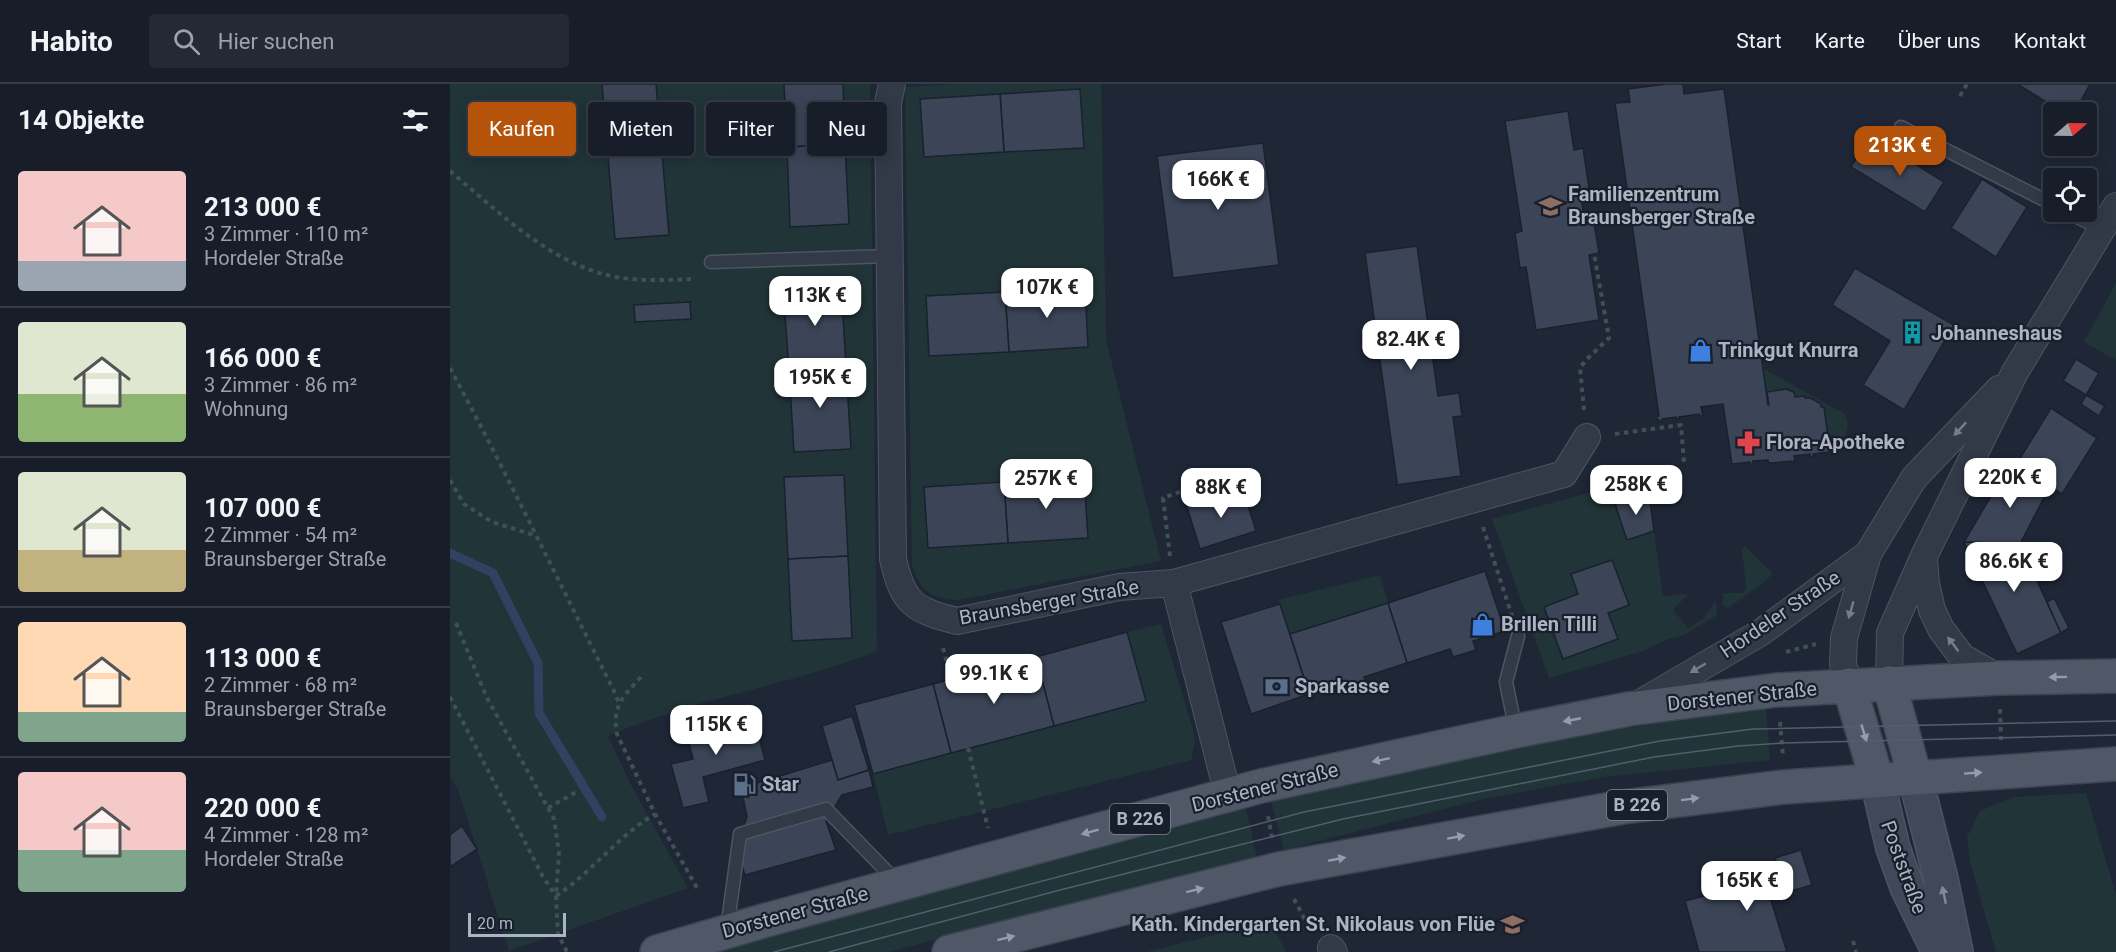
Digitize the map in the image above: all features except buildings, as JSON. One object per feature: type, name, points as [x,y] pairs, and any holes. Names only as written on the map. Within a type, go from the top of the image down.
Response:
[{"type":"main road","name":"Dorstener Straße","points":[[657,952],[1261,786],[1629,709],[1777,690],[1850,685],[1999,678],[2116,676]]},
{"type":"main road","points":[[1889,683],[1915,777]]},
{"type":"main road","points":[[1850,685],[1877,780]]},
{"type":"main road","name":"B 226","points":[[949,952],[1279,869],[1623,807],[1784,787],[2116,764]]},
{"type":"street","name":"Braunsberger Straße","points":[[892,84],[888,103],[893,559],[898,583],[912,604],[934,615],[957,621],[1119,587],[1174,583],[1564,474],[1587,437]]},
{"type":"street","name":"Hordeler Straße","points":[[1889,683],[1890,633],[1924,556],[2015,372],[2116,206]]},
{"type":"street","name":"Hordeler Straße","points":[[1850,685],[1843,664],[1844,638],[1868,554],[1914,478],[2015,372]]},
{"type":"street","name":"Hordeler Straße","points":[[1629,709],[1760,633],[1868,554]]},
{"type":"street","points":[[1924,556],[1926,584],[1932,610],[1941,628],[1962,657],[1999,678]]},
{"type":"street","points":[[1174,583],[1228,795]]},
{"type":"street","name":"Poststraße","points":[[1915,777],[1941,879],[1956,952]]},
{"type":"street","name":"Poststraße","points":[[1877,780],[1893,848],[1907,887],[1939,952]]},
{"type":"lane","points":[[1901,127],[2043,199]]},
{"type":"lane","points":[[2088,222],[2102,229]]},
{"type":"lane","points":[[711,262],[889,256]]},
{"type":"lane","points":[[1516,731],[1506,682],[1518,636]]},
{"type":"lane","points":[[727,931],[740,834],[826,809],[899,884]]},
{"type":"path","points":[[1960,96],[1967,84]]},
{"type":"path","points":[[450,171],[544,246],[577,265],[608,275],[652,280],[703,279],[711,262]]},
{"type":"path","points":[[1594,254],[1609,338],[1580,369],[1587,437],[1681,425],[1684,463]]},
{"type":"path","points":[[450,368],[492,447],[619,703]]},
{"type":"path","points":[[1174,583],[1163,498],[1238,471]]},
{"type":"path","points":[[450,480],[464,504],[492,522],[535,536]]},
{"type":"path","points":[[1474,500],[1518,636]]},
{"type":"path","points":[[456,623],[486,696],[554,819],[559,853],[556,896],[558,934],[567,952]]},
{"type":"path","points":[[1776,655],[1817,643]]},
{"type":"path","points":[[641,677],[619,703],[615,720],[617,734],[655,813],[697,888]]},
{"type":"path","points":[[450,697],[542,875],[556,896]]},
{"type":"path","points":[[2000,710],[2001,747]]},
{"type":"path","points":[[1779,717],[1783,758]]},
{"type":"path","points":[[968,748],[995,858]]},
{"type":"path","points":[[1261,786],[1279,869],[1312,933],[1333,950]]},
{"type":"path","points":[[548,808],[578,791]]},
{"type":"path","points":[[556,896],[573,885],[640,823],[655,813]]},
{"type":"path","points":[[1853,940],[1856,952]]},
{"type":"green space","points":[[450,84],[870,84],[870,102],[807,102],[807,156],[871,156],[877,651],[810,674],[674,712],[608,736],[631,785],[688,888],[509,951],[459,792],[450,776]]},
{"type":"green space","points":[[955,84],[1101,84],[1106,340],[1161,561],[958,600],[934,595],[918,581],[912,564],[905,87]]},
{"type":"green space","points":[[2116,283],[2116,360],[2084,342]]},
{"type":"green space","points":[[1762,368],[1845,414],[1847,430],[1832,452],[1830,452],[1824,407],[1811,398],[1795,397],[1794,392],[1768,405]]},
{"type":"green space","points":[[1603,489],[1610,505],[1615,504],[1627,540],[1654,531],[1663,596],[1687,595],[1673,610],[1688,628],[1704,618],[1716,601],[1717,615],[1682,636],[1668,639],[1643,651],[1549,678],[1492,519]]},
{"type":"green space","points":[[1745,546],[1773,574],[1728,608],[1723,606],[1723,593],[1743,593],[1746,587],[1742,548]]},
{"type":"green space","points":[[1380,575],[1388,603],[1290,634],[1278,600]]},
{"type":"green space","points":[[1161,624],[1194,733],[1195,743],[1191,760],[888,835],[873,774],[1146,701],[1127,632]]},
{"type":"green space","points":[[1766,708],[1770,760],[1603,777],[1483,799],[1284,850],[1271,801],[1579,737]]},
{"type":"green space","points":[[2086,793],[2116,895],[2116,952],[1996,952],[1970,862],[1967,837],[1980,811],[2014,797]]},
{"type":"green space","points":[[1246,808],[1257,858],[888,952],[716,952],[962,883]]},
{"type":"green space","points":[[1256,924],[1276,932],[1286,952],[1147,952]]},
{"type":"waterway","points":[[450,553],[493,573],[538,663],[539,713],[602,817]]},
{"type":"tram line","points":[[774,952],[1304,812],[1660,741],[1753,729],[2116,721]]},
{"type":"tram line","points":[[829,952],[1060,890],[1343,819],[1654,757],[1738,746],[1782,743],[2116,735]]},
{"type":"place","name":"Familienzentrum Braunsberger Straße","points":[[1550,206]]},
{"type":"place","name":"Johanneshaus","points":[[1913,333]]},
{"type":"place","name":"Trinkgut Knurra","points":[[1700,350]]},
{"type":"place","name":"Flora-Apotheke","points":[[1748,442]]},
{"type":"place","name":"Brillen Tilli","points":[[1483,624]]},
{"type":"place","name":"Sparkasse","points":[[1277,686]]},
{"type":"place","name":"Star","points":[[744,784]]},
{"type":"place","name":"Kath. Kindergarten St. Nikolaus von Flüe","points":[[1513,924]]}]
